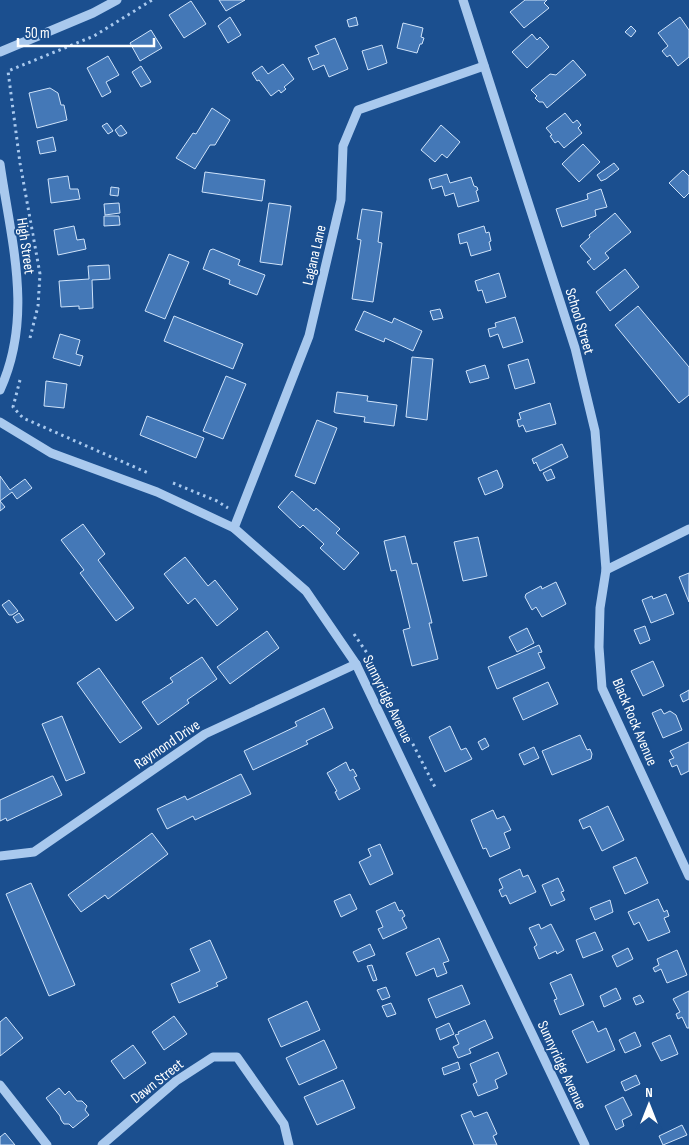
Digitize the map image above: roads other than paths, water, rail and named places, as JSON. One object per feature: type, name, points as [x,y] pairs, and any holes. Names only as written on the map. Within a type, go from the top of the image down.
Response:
[{"type":"street","points":[[0,52],[93,13],[117,0]]},
{"type":"street","name":"School Street","points":[[463,0],[575,348],[595,431],[606,570]]},
{"type":"street","name":"Lagana Lane","points":[[234,528],[309,336],[341,200],[343,146],[358,110],[484,66]]},
{"type":"street","name":"High Street","points":[[0,164],[18,276],[17,332],[7,374],[0,390]]},
{"type":"street","name":"Sunnyridge Avenue","points":[[0,422],[51,453],[156,492],[234,528],[306,591],[356,664],[585,1145]]},
{"type":"street","points":[[606,570],[689,529]]},
{"type":"street","name":"Black Rock Avenue","points":[[606,570],[600,608],[598,647],[602,688],[689,876]]},
{"type":"street","name":"Raymond Drive","points":[[0,856],[34,852],[205,734],[356,664]]},
{"type":"street","name":"Dawn Street","points":[[102,1145],[184,1076],[213,1057],[237,1057],[284,1124],[289,1145]]},
{"type":"street","points":[[0,1085],[47,1145]]}]
